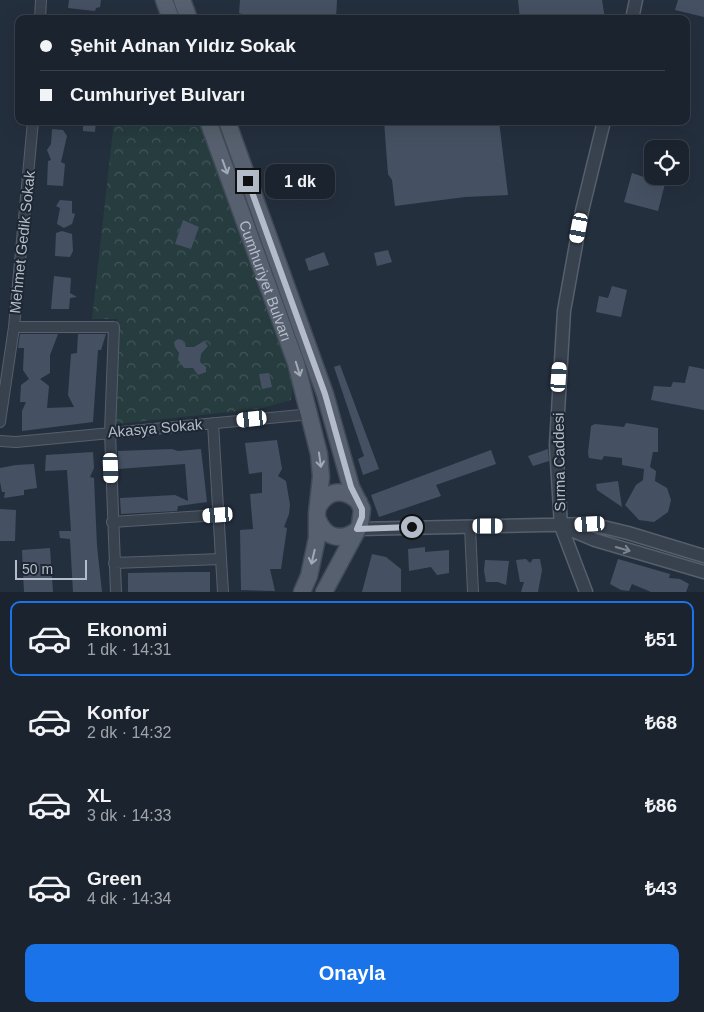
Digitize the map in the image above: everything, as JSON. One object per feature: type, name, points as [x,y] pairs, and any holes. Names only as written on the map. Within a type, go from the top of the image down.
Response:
[{"type":"main road","points":[[164,0],[170,15]]},
{"type":"main road","points":[[182,0],[188,15]]},
{"type":"main road","name":"Cumhuriyet Bulvarı","points":[[209,125],[296,363],[311,414],[321,465],[315,553],[302,592]]},
{"type":"main road","name":"Cumhuriyet Bulvarı","points":[[228,125],[325,394],[351,487],[359,502]]},
{"type":"main road","points":[[324,592],[356,530],[362,517],[359,502],[353,496],[340,492],[327,496],[318,513],[324,531],[337,537],[344,537],[356,530]]},
{"type":"street","points":[[40,15],[41,0]]},
{"type":"street","points":[[633,15],[636,0]]},
{"type":"street","name":"Mehmet Gedik Sokak","points":[[0,422],[14,327],[33,125]]},
{"type":"street","name":"Sırma Caddesi","points":[[586,592],[561,526],[556,445],[564,311],[582,211],[603,125]]},
{"type":"street","points":[[14,327],[114,327],[110,432],[116,592]]},
{"type":"street","name":"Akasya Sokak","points":[[0,441],[16,442],[311,414]]},
{"type":"street","points":[[214,423],[223,592]]},
{"type":"street","points":[[112,522],[218,515]]},
{"type":"street","points":[[356,530],[590,524],[628,533],[704,556]]},
{"type":"street","points":[[470,526],[473,592]]},
{"type":"street","points":[[561,526],[595,540],[704,572]]},
{"type":"street","points":[[114,563],[221,558]]},
{"type":"green space","points":[[114,125],[203,125],[293,383],[291,400],[259,409],[116,424],[117,319],[92,319]]},
{"type":"building","points":[[69,0],[101,0],[100,7],[96,8],[95,11],[68,8]]},
{"type":"building","points":[[240,0],[337,0],[336,15],[245,15],[239,13]]},
{"type":"building","points":[[518,0],[602,0],[604,15],[520,15]]},
{"type":"building","points":[[678,0],[704,0],[704,17],[675,10]]},
{"type":"building","points":[[83,125],[96,125],[95,132],[83,131]]},
{"type":"building","points":[[384,125],[499,125],[508,195],[465,197],[395,206],[392,180],[388,174]]},
{"type":"building","points":[[52,129],[63,130],[67,136],[61,162],[65,164],[63,186],[47,185],[48,161],[51,160],[47,150],[51,144]]},
{"type":"building","points":[[632,173],[644,177],[644,185],[665,185],[658,211],[624,202]]},
{"type":"building","points":[[60,200],[72,201],[72,213],[75,214],[72,224],[64,228],[57,224],[60,208],[56,206]]},
{"type":"building","points":[[183,220],[199,227],[191,249],[175,244]]},
{"type":"building","points":[[62,231],[72,234],[73,251],[70,257],[55,256],[56,233]]},
{"type":"building","points":[[388,250],[392,262],[377,266],[374,253]]},
{"type":"building","points":[[324,252],[329,265],[309,271],[305,259]]},
{"type":"building","points":[[54,276],[71,278],[70,293],[77,297],[70,298],[69,309],[51,309]]},
{"type":"building","points":[[612,286],[627,290],[621,317],[596,312],[599,296],[608,298]]},
{"type":"building","points":[[20,334],[58,334],[50,355],[50,373],[40,379],[49,386],[47,408],[74,407],[68,395],[71,354],[77,353],[78,334],[106,334],[101,350],[98,350],[93,422],[22,431],[22,411],[26,402],[20,402],[21,385],[29,379],[23,370],[24,348],[18,348]]},
{"type":"building","points":[[178,339],[182,340],[186,347],[194,347],[204,341],[208,346],[201,354],[200,362],[206,367],[206,372],[198,375],[193,368],[184,368],[178,360],[179,353],[175,347],[174,342]]},
{"type":"building","points":[[340,365],[379,469],[363,475],[358,459],[364,456],[334,367]]},
{"type":"building","points":[[689,366],[704,369],[704,410],[651,400],[654,386],[671,387],[673,382],[685,383]]},
{"type":"building","points":[[269,373],[272,387],[262,389],[259,374]]},
{"type":"building","points":[[626,423],[658,428],[658,452],[653,452],[650,467],[656,471],[655,481],[667,488],[671,500],[668,512],[654,522],[639,520],[625,505],[636,485],[643,480],[644,469],[622,465],[622,458],[604,456],[602,460],[589,458],[591,426],[595,424],[624,427]]},
{"type":"building","points":[[277,440],[282,469],[278,476],[286,481],[290,505],[284,527],[287,528],[281,569],[270,569],[275,591],[241,590],[240,530],[253,529],[250,494],[262,493],[262,472],[249,474],[245,443]]},
{"type":"building","points":[[172,449],[178,451],[201,449],[207,502],[178,506],[177,511],[121,514],[120,498],[175,495],[188,501],[185,464],[118,469],[118,451]]},
{"type":"building","points":[[548,449],[549,461],[533,466],[528,456]]},
{"type":"building","points":[[491,450],[496,464],[436,485],[441,496],[379,517],[371,495]]},
{"type":"building","points":[[93,452],[94,468],[90,477],[94,478],[97,546],[102,592],[73,592],[70,539],[60,538],[59,531],[71,531],[67,470],[45,471],[46,455]]},
{"type":"building","points":[[34,464],[37,488],[24,490],[24,495],[4,498],[5,492],[2,492],[0,482],[0,468]]},
{"type":"building","points":[[618,481],[622,507],[597,490],[596,484]]},
{"type":"building","points":[[0,509],[16,510],[15,541],[0,541]]},
{"type":"building","points":[[425,547],[425,552],[449,550],[449,573],[437,575],[431,567],[409,571],[408,549]]},
{"type":"building","points":[[50,548],[53,592],[24,592],[22,550]]},
{"type":"building","points":[[372,554],[386,557],[401,569],[401,592],[362,592]]},
{"type":"building","points":[[526,559],[530,563],[533,559],[540,559],[542,570],[538,592],[521,592],[524,582],[520,582],[516,560]]},
{"type":"building","points":[[618,559],[670,574],[669,578],[680,579],[689,584],[686,592],[651,592],[632,584],[629,591],[621,590],[610,584]]},
{"type":"building","points":[[485,560],[509,561],[506,585],[498,582],[486,582]]},
{"type":"building","points":[[210,572],[210,592],[128,592],[128,573]]},
{"type":"route","points":[[248,181],[325,394],[351,487],[362,509],[360,525],[357,529],[412,527]]}]
